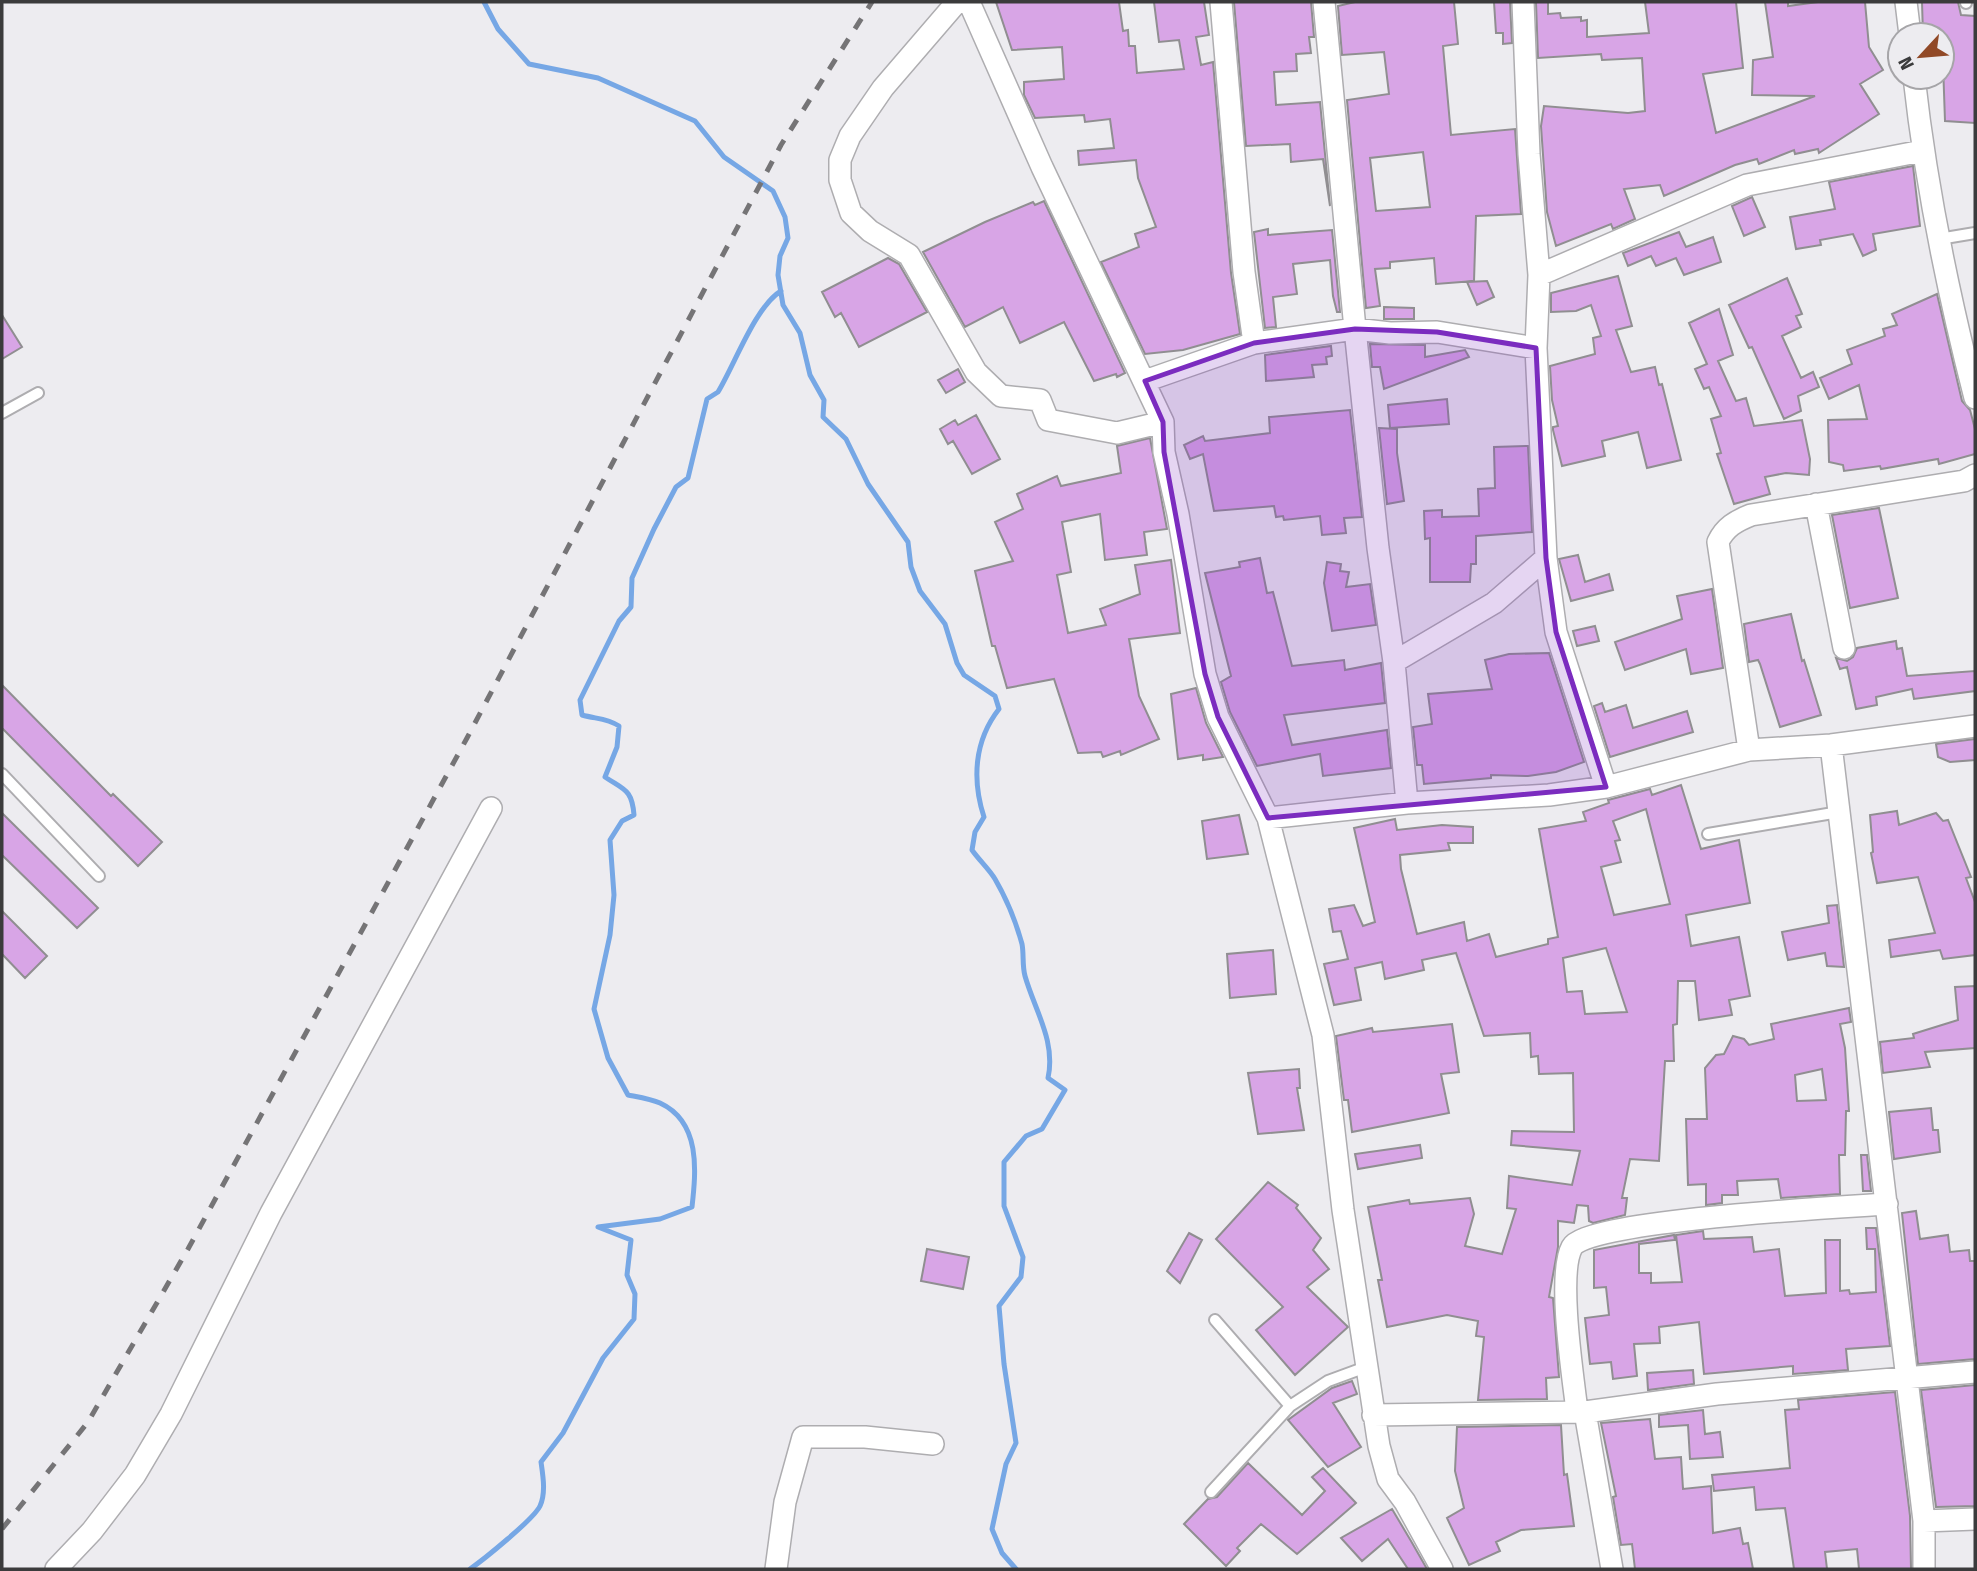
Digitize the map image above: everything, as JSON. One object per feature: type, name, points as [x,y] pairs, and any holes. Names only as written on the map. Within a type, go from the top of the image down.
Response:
[{"type":"street","points":[[957,2],[883,88],[850,136],[839,171],[846,205],[870,232],[909,255],[976,372],[1001,396],[1041,400],[1048,419],[1117,433],[1163,422]]},
{"type":"street","points":[[969,2],[1042,167],[1163,422],[1164,452],[1178,514],[1205,674],[1218,717],[1268,818],[1323,1035],[1343,1210],[1373,1415],[1388,1479],[1405,1502],[1441,1569]]},
{"type":"street","points":[[1221,2],[1244,272],[1254,343]]},
{"type":"street","points":[[1324,2],[1355,329],[1378,548],[1394,662],[1407,803]]},
{"type":"street","points":[[1523,2],[1529,154],[1539,275],[1536,348],[1546,558],[1556,632],[1606,787]]},
{"type":"street","points":[[1906,2],[1908,21]]},
{"type":"street","points":[[1916,91],[1922,151],[1939,239],[1954,316],[1975,398]]},
{"type":"street","points":[[1539,275],[1747,185],[1922,151]]},
{"type":"street","points":[[1145,381],[1254,343],[1355,329],[1390,333],[1437,332],[1536,348]]},
{"type":"street","points":[[1749,750],[1718,542],[1728,527],[1751,515],[1964,481],[1975,475]]},
{"type":"street","points":[[1815,504],[1844,648]]},
{"type":"street","points":[[1394,662],[1494,603],[1546,558]]},
{"type":"street","points":[[1268,818],[1407,803],[1549,795],[1606,787],[1749,750],[1831,745],[1975,726]]},
{"type":"street","points":[[1831,745],[1924,1521],[1924,1569]]},
{"type":"street","points":[[55,1569],[92,1531],[135,1475],[171,1414],[271,1213],[491,808]]},
{"type":"street","points":[[1612,1569],[1581,1411],[1567,1320],[1570,1250],[1581,1238],[1655,1223],[1886,1204]]},
{"type":"street","points":[[1373,1415],[1581,1411],[1717,1394],[1975,1372]]},
{"type":"street","points":[[776,1569],[785,1502],[803,1437],[865,1437],[933,1444]]},
{"type":"street","points":[[1924,1521],[1975,1519]]},
{"type":"lane","points":[[1939,239],[1975,233]]},
{"type":"lane","points":[[2,413],[38,393]]},
{"type":"lane","points":[[2,774],[99,876]]},
{"type":"lane","points":[[1708,834],[1839,812]]},
{"type":"lane","points":[[1215,1320],[1290,1406]]},
{"type":"lane","points":[[1210,1492],[1290,1406],[1328,1381],[1366,1367]]},
{"type":"highlighted area","points":[[1355,329],[1437,332],[1536,348],[1546,558],[1556,632],[1606,787],[1268,818],[1218,717],[1205,674],[1164,452],[1163,422],[1145,381],[1254,343]]},
{"type":"building","points":[[996,2],[1119,2],[1123,31],[1128,30],[1129,46],[1135,46],[1137,73],[1184,69],[1179,40],[1159,42],[1154,2],[1204,2],[1209,35],[1196,37],[1201,65],[1213,62],[1231,273],[1240,334],[1183,350],[1145,354],[1101,262],[1139,247],[1135,234],[1156,227],[1138,178],[1136,160],[1079,165],[1078,151],[1114,148],[1110,119],[1085,122],[1084,115],[1035,118],[1024,95],[1024,82],[1064,79],[1062,47],[1012,50]]},
{"type":"building","points":[[1234,2],[1311,2],[1314,37],[1309,37],[1311,53],[1296,54],[1297,71],[1274,72],[1276,105],[1320,102],[1330,206],[1323,159],[1291,162],[1290,144],[1246,146]]},
{"type":"building","points":[[1355,2],[1454,2],[1458,44],[1443,46],[1451,135],[1515,129],[1521,214],[1476,216],[1474,281],[1436,284],[1434,258],[1390,262],[1390,268],[1375,269],[1380,306],[1366,308],[1347,100],[1389,94],[1384,52],[1342,55],[1338,6]],"holes":[[[1423,152],[1430,207],[1376,211],[1370,158]]]},
{"type":"building","points":[[1494,2],[1510,2],[1512,43],[1503,44],[1503,33],[1496,33]]},
{"type":"building","points":[[1536,2],[1548,2],[1548,14],[1560,13],[1561,18],[1581,17],[1581,21],[1587,20],[1587,37],[1649,33],[1645,2],[1736,2],[1743,68],[1703,74],[1716,133],[1815,96],[1752,95],[1753,60],[1773,57],[1765,2],[1788,2],[1788,6],[1818,2],[1865,2],[1869,47],[1883,70],[1860,84],[1879,114],[1819,153],[1818,149],[1795,154],[1794,150],[1759,164],[1757,159],[1735,165],[1664,196],[1660,185],[1624,189],[1635,219],[1613,229],[1611,224],[1556,246],[1547,212],[1541,126],[1544,106],[1628,113],[1645,111],[1642,58],[1602,60],[1601,54],[1538,58]]},
{"type":"building","points":[[1922,2],[1958,2],[1961,15],[1975,16],[1975,123],[1945,121],[1944,91],[1956,91],[1956,21],[1923,21]]},
{"type":"building","points":[[1913,166],[1920,226],[1873,234],[1876,250],[1863,256],[1853,234],[1820,240],[1821,245],[1796,249],[1790,217],[1835,209],[1829,182]]},
{"type":"building","points":[[1752,197],[1765,227],[1744,236],[1732,206]]},
{"type":"building","points":[[1044,201],[1125,373],[1117,377],[1116,374],[1094,381],[1064,322],[1020,343],[1003,307],[965,327],[923,252],[985,222],[1033,202],[1035,205]]},
{"type":"building","points":[[1268,229],[1268,235],[1332,230],[1340,312],[1337,312],[1333,296],[1330,260],[1293,264],[1297,294],[1273,297],[1276,327],[1265,328],[1254,232]]},
{"type":"building","points":[[1679,232],[1686,247],[1713,237],[1721,262],[1684,275],[1676,258],[1656,266],[1651,256],[1628,266],[1623,253]]},
{"type":"building","points":[[888,258],[899,264],[927,312],[859,347],[841,313],[835,317],[822,292]]},
{"type":"building","points":[[1618,276],[1632,326],[1616,330],[1631,372],[1655,367],[1659,385],[1662,384],[1681,460],[1647,468],[1638,432],[1602,441],[1605,456],[1562,466],[1553,430],[1553,427],[1558,426],[1552,400],[1550,366],[1595,354],[1593,338],[1601,336],[1591,305],[1576,311],[1551,312],[1551,293]]},
{"type":"building","points":[[1787,278],[1802,314],[1796,316],[1801,327],[1782,336],[1801,378],[1813,372],[1819,387],[1798,396],[1801,411],[1784,419],[1752,347],[1749,348],[1729,305]]},
{"type":"building","points":[[1487,281],[1494,297],[1477,305],[1467,282]]},
{"type":"building","points":[[1937,294],[1962,401],[1970,410],[1975,429],[1975,454],[1939,464],[1938,459],[1881,469],[1880,466],[1844,471],[1843,465],[1829,462],[1828,420],[1867,419],[1859,385],[1829,399],[1820,378],[1852,364],[1847,350],[1885,336],[1883,329],[1897,325],[1892,314]]},
{"type":"building","points":[[1384,307],[1414,308],[1414,319],[1384,319]]},
{"type":"building","points":[[1719,309],[1733,355],[1718,361],[1736,401],[1746,398],[1754,426],[1802,420],[1810,459],[1809,475],[1786,473],[1765,477],[1770,494],[1734,504],[1717,454],[1721,453],[1711,419],[1721,416],[1709,387],[1704,389],[1695,369],[1707,364],[1689,323]]},
{"type":"building","points":[[2,315],[22,347],[2,359]]},
{"type":"building","points":[[1370,344],[1425,345],[1425,357],[1465,350],[1469,357],[1384,389],[1380,367],[1372,367]]},
{"type":"building","points":[[1331,346],[1332,356],[1326,357],[1327,364],[1312,365],[1314,377],[1266,381],[1265,355]]},
{"type":"building","points":[[958,369],[965,382],[946,393],[938,380]]},
{"type":"building","points":[[1447,399],[1449,424],[1390,428],[1388,405]]},
{"type":"building","points":[[1350,410],[1362,517],[1344,518],[1346,533],[1322,535],[1320,516],[1284,520],[1283,516],[1276,517],[1274,506],[1214,511],[1203,454],[1190,459],[1184,445],[1203,436],[1205,441],[1270,433],[1269,417]]},
{"type":"building","points":[[976,415],[1000,459],[972,474],[953,441],[948,444],[940,429],[955,420],[958,425]]},
{"type":"building","points":[[1379,428],[1397,429],[1397,453],[1404,501],[1387,504]]},
{"type":"building","points":[[1150,438],[1167,529],[1144,532],[1147,555],[1105,560],[1100,514],[1062,522],[1071,572],[1057,575],[1068,633],[1106,625],[1100,609],[1140,594],[1135,565],[1171,560],[1180,633],[1129,639],[1139,696],[1159,739],[1121,755],[1120,751],[1103,757],[1101,752],[1078,753],[1054,679],[1007,688],[995,646],[992,646],[975,571],[1013,561],[995,522],[1023,509],[1017,494],[1057,476],[1061,486],[1121,473],[1117,446]]},
{"type":"building","points":[[1528,446],[1532,532],[1476,536],[1476,564],[1471,564],[1470,582],[1430,582],[1430,538],[1425,539],[1424,511],[1442,510],[1442,517],[1479,516],[1478,489],[1495,488],[1494,447]]},
{"type":"building","points":[[1879,508],[1898,598],[1850,608],[1832,515]]},
{"type":"building","points":[[1578,555],[1585,582],[1609,574],[1613,590],[1571,601],[1559,559]]},
{"type":"building","points":[[1260,558],[1267,593],[1273,592],[1292,666],[1344,660],[1345,670],[1381,663],[1385,703],[1284,715],[1292,745],[1387,730],[1391,768],[1323,776],[1320,754],[1257,766],[1230,712],[1221,682],[1231,676],[1205,573],[1240,567],[1239,562]]},
{"type":"building","points":[[1327,562],[1341,564],[1340,571],[1349,572],[1346,587],[1370,584],[1376,625],[1332,631],[1324,583]]},
{"type":"building","points":[[1712,589],[1723,668],[1691,674],[1686,649],[1625,670],[1615,642],[1682,619],[1677,596]]},
{"type":"building","points":[[1791,614],[1802,661],[1804,660],[1821,715],[1780,727],[1760,664],[1758,660],[1749,662],[1744,624]]},
{"type":"building","points":[[1595,626],[1599,641],[1577,646],[1573,631]]},
{"type":"building","points":[[1896,641],[1897,649],[1902,648],[1907,676],[1975,671],[1975,691],[1914,699],[1912,689],[1876,697],[1877,705],[1856,709],[1847,667],[1840,669],[1836,658],[1847,661],[1853,657],[1857,648]]},
{"type":"building","points":[[1549,653],[1584,762],[1556,772],[1528,776],[1491,775],[1491,778],[1424,784],[1422,765],[1417,765],[1413,727],[1432,724],[1428,694],[1492,689],[1485,660],[1509,654]]},
{"type":"building","points":[[2,685],[111,796],[113,794],[162,842],[138,866],[2,728]]},
{"type":"building","points":[[1196,688],[1206,723],[1223,757],[1203,760],[1203,755],[1178,759],[1171,694]]},
{"type":"building","points":[[1602,703],[1605,712],[1626,705],[1633,728],[1687,711],[1693,732],[1610,757],[1594,706]]},
{"type":"building","points":[[1975,739],[1975,760],[1950,762],[1938,757],[1936,744]]},
{"type":"building","points":[[1681,785],[1701,849],[1739,840],[1750,903],[1686,915],[1691,946],[1739,937],[1750,996],[1729,1000],[1732,1015],[1699,1020],[1695,981],[1678,981],[1677,1024],[1673,1025],[1674,1061],[1665,1061],[1659,1161],[1630,1159],[1622,1198],[1627,1198],[1625,1215],[1593,1223],[1589,1221],[1588,1206],[1577,1205],[1574,1223],[1558,1221],[1558,1247],[1549,1297],[1553,1298],[1559,1377],[1546,1378],[1547,1399],[1478,1400],[1484,1337],[1476,1336],[1478,1321],[1447,1315],[1387,1327],[1378,1280],[1382,1280],[1368,1207],[1409,1200],[1410,1204],[1470,1198],[1474,1214],[1465,1246],[1502,1254],[1516,1209],[1507,1208],[1509,1176],[1572,1185],[1580,1151],[1511,1145],[1512,1131],[1574,1132],[1573,1073],[1539,1074],[1538,1056],[1531,1057],[1530,1033],[1484,1036],[1456,953],[1422,960],[1424,970],[1385,979],[1382,962],[1355,968],[1361,1000],[1334,1005],[1324,964],[1348,959],[1341,931],[1333,932],[1329,909],[1354,905],[1363,926],[1375,922],[1354,828],[1395,819],[1397,830],[1442,825],[1473,827],[1473,843],[1448,843],[1450,850],[1400,855],[1417,934],[1464,922],[1467,941],[1489,934],[1496,957],[1548,944],[1548,939],[1558,937],[1539,829],[1586,821],[1583,812],[1609,803],[1608,800],[1650,789],[1652,795]],"holes":[[[1646,809],[1670,904],[1614,915],[1601,867],[1621,862],[1615,841],[1620,840],[1613,821]],[[1606,948],[1627,1012],[1585,1014],[1582,991],[1567,992],[1563,958]]]},
{"type":"building","points":[[1897,811],[1899,825],[1936,813],[1943,821],[1948,820],[1971,877],[1966,878],[1975,902],[1975,955],[1943,959],[1940,950],[1891,957],[1889,940],[1935,933],[1918,877],[1877,883],[1871,853],[1870,815]]},
{"type":"building","points":[[2,813],[98,908],[77,928],[2,855]]},
{"type":"building","points":[[1239,815],[1248,854],[1207,859],[1202,821]]},
{"type":"building","points":[[1837,905],[1844,967],[1827,966],[1825,953],[1788,960],[1782,932],[1829,923],[1827,906]]},
{"type":"building","points":[[2,911],[47,956],[25,978],[2,954]]},
{"type":"building","points":[[1273,950],[1276,994],[1230,998],[1227,954]]},
{"type":"building","points":[[1975,986],[1975,1048],[1925,1052],[1930,1067],[1883,1073],[1880,1042],[1914,1038],[1913,1034],[1958,1020],[1955,987]]},
{"type":"building","points":[[1849,1008],[1851,1022],[1840,1024],[1845,1048],[1849,1111],[1846,1111],[1845,1155],[1839,1155],[1840,1194],[1781,1198],[1778,1179],[1737,1181],[1738,1195],[1722,1195],[1722,1203],[1706,1205],[1706,1184],[1688,1185],[1686,1119],[1707,1119],[1705,1068],[1716,1055],[1724,1054],[1733,1036],[1744,1039],[1749,1045],[1774,1039],[1771,1024]],"holes":[[[1822,1069],[1826,1100],[1797,1101],[1795,1075]]]},
{"type":"building","points":[[1452,1024],[1459,1072],[1441,1074],[1449,1113],[1352,1132],[1348,1100],[1344,1100],[1336,1036],[1372,1028],[1373,1032]]},
{"type":"building","points":[[1299,1069],[1300,1088],[1297,1088],[1304,1130],[1258,1134],[1248,1073]]},
{"type":"building","points":[[1931,1108],[1933,1130],[1938,1130],[1940,1152],[1894,1159],[1889,1112]]},
{"type":"building","points":[[1420,1145],[1422,1158],[1358,1169],[1355,1154]]},
{"type":"building","points":[[1861,1155],[1867,1155],[1871,1191],[1863,1191]]},
{"type":"building","points":[[1268,1182],[1298,1205],[1296,1208],[1321,1238],[1313,1250],[1329,1269],[1307,1287],[1348,1327],[1295,1375],[1256,1330],[1283,1307],[1216,1239]]},
{"type":"building","points":[[1916,1211],[1920,1239],[1948,1235],[1950,1252],[1969,1250],[1970,1261],[1975,1261],[1975,1359],[1918,1364],[1902,1213]]},
{"type":"building","points":[[1866,1228],[1876,1228],[1890,1346],[1846,1349],[1848,1370],[1793,1374],[1793,1366],[1704,1374],[1699,1322],[1659,1327],[1660,1343],[1634,1344],[1637,1376],[1613,1379],[1611,1362],[1590,1364],[1585,1318],[1609,1315],[1606,1287],[1594,1288],[1594,1250],[1674,1235],[1675,1240],[1639,1244],[1639,1273],[1651,1273],[1651,1283],[1682,1282],[1676,1235],[1703,1231],[1704,1239],[1752,1237],[1754,1252],[1779,1249],[1785,1296],[1826,1293],[1825,1240],[1840,1240],[1840,1291],[1849,1290],[1850,1294],[1876,1292],[1875,1249],[1867,1249]]},
{"type":"building","points":[[1189,1233],[1202,1240],[1180,1283],[1167,1271]]},
{"type":"building","points":[[927,1249],[969,1257],[963,1289],[921,1281]]},
{"type":"building","points":[[1693,1370],[1694,1384],[1648,1390],[1647,1373]]},
{"type":"building","points":[[1352,1381],[1357,1394],[1333,1403],[1361,1447],[1328,1467],[1288,1420],[1332,1388]]},
{"type":"building","points":[[1975,1385],[1975,1506],[1936,1507],[1921,1390]]},
{"type":"building","points":[[1895,1392],[1910,1516],[1911,1569],[1859,1569],[1857,1549],[1825,1552],[1827,1569],[1794,1569],[1785,1508],[1756,1510],[1754,1487],[1714,1491],[1712,1475],[1790,1468],[1785,1410],[1799,1409],[1798,1400]]},
{"type":"building","points":[[1703,1410],[1705,1434],[1720,1432],[1723,1457],[1690,1459],[1688,1425],[1659,1427],[1659,1415]]},
{"type":"building","points":[[1650,1419],[1655,1459],[1681,1457],[1683,1489],[1711,1486],[1713,1533],[1740,1528],[1743,1544],[1748,1543],[1753,1569],[1635,1569],[1632,1544],[1621,1545],[1613,1497],[1616,1496],[1601,1423]]},
{"type":"building","points":[[1561,1425],[1564,1475],[1567,1474],[1574,1526],[1521,1530],[1496,1542],[1500,1551],[1469,1565],[1447,1518],[1464,1508],[1455,1471],[1457,1427]]},
{"type":"building","points":[[1248,1463],[1302,1515],[1325,1491],[1312,1477],[1323,1468],[1356,1503],[1297,1554],[1261,1524],[1237,1548],[1240,1551],[1226,1566],[1184,1524],[1208,1499],[1217,1497]]},
{"type":"building","points":[[1392,1509],[1427,1569],[1408,1569],[1388,1539],[1362,1561],[1341,1538]]},
{"type":"waterway","points":[[484,2],[498,29],[529,64],[598,78],[695,121],[724,157],[773,191],[785,217],[788,238],[780,256],[778,275],[783,305],[800,333],[810,375],[824,400],[823,417],[846,439],[868,484],[908,542],[911,567],[920,591],[945,624],[957,663],[964,675],[995,696],[999,709],[984,734],[980,747],[977,775],[984,817],[975,832],[972,850],[995,879],[1014,919],[1022,944],[1025,976],[1047,1039],[1050,1064],[1048,1078],[1065,1090],[1042,1129],[1026,1136],[1004,1162],[1004,1206],[1023,1257],[1021,1277],[999,1306],[1004,1364],[1016,1443],[1006,1464],[992,1529],[1002,1553],[1016,1569]]},
{"type":"waterway","points":[[470,1569],[519,1529],[540,1506],[543,1490],[541,1462],[563,1433],[603,1358],[634,1319],[635,1294],[627,1275],[631,1240],[598,1227],[660,1219],[692,1207],[693,1149],[683,1122],[673,1111],[660,1103],[628,1095],[608,1058],[594,1009],[610,935],[614,895],[610,840],[622,821],[634,815],[629,795],[605,777],[617,747],[619,726],[582,715],[580,700],[619,621],[631,607],[632,578],[654,529],[676,487],[688,478],[707,399],[718,392],[754,323],[781,291]]},
{"type":"railway","points":[[2,1529],[88,1422],[188,1249],[467,738],[781,145],[872,2]]}]
